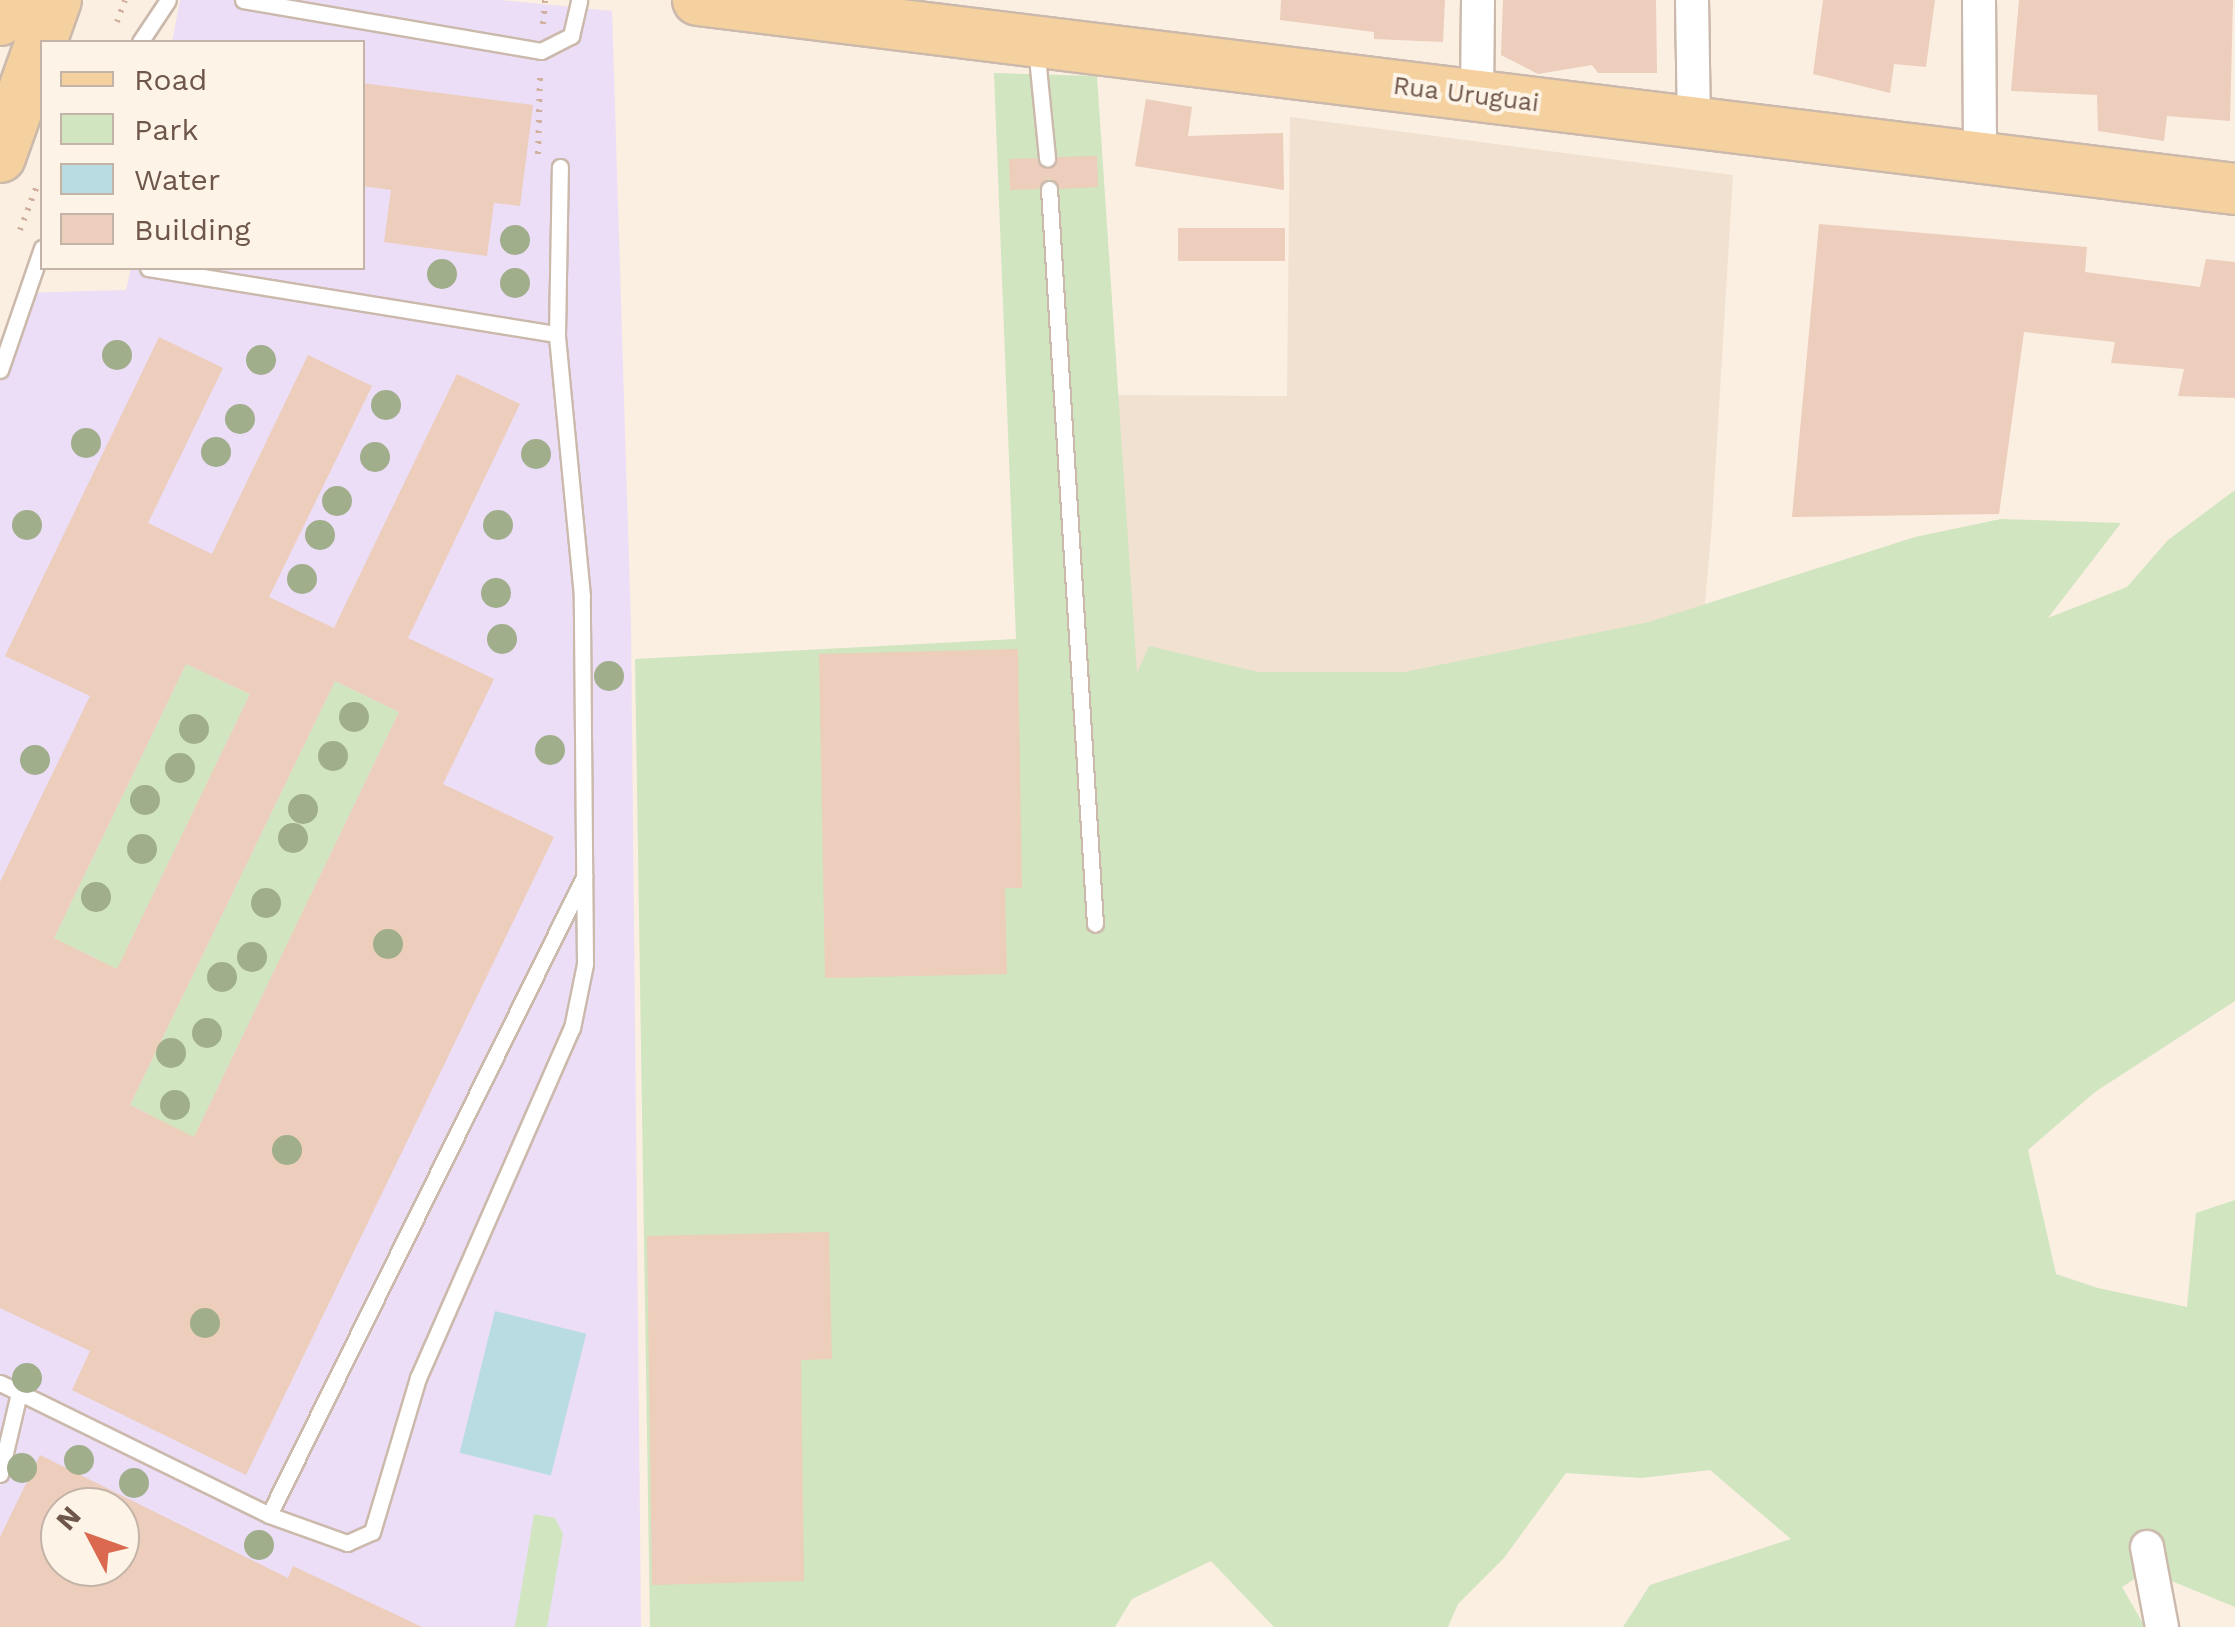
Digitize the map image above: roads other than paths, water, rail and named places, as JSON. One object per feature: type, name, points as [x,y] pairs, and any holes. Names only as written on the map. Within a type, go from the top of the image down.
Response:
[{"type":"main road","points":[[0,20],[8,0]]},
{"type":"main road","points":[[42,40],[56,0]]},
{"type":"main road","name":"Rua Uruguai","points":[[698,0],[1036,45],[2235,189]]},
{"type":"main road","points":[[0,158],[40,45]]},
{"type":"street","points":[[1477,96],[1478,0]]},
{"type":"street","points":[[1692,0],[1694,122]]},
{"type":"street","points":[[1979,0],[1980,158]]},
{"type":"street","points":[[2146,1548],[2162,1627]]},
{"type":"lane","points":[[141,40],[168,0]]},
{"type":"lane","points":[[243,0],[541,50],[572,36],[580,0]]},
{"type":"lane","points":[[1036,45],[1047,158]]},
{"type":"lane","points":[[0,1383],[269,1514],[361,1541],[372,1532],[418,1378],[572,1028],[585,964],[582,596],[557,334],[560,167]]},
{"type":"lane","points":[[1049,189],[1096,924]]},
{"type":"lane","points":[[0,370],[40,254]]},
{"type":"lane","points":[[160,270],[557,334]]},
{"type":"lane","points":[[269,1514],[586,872]]},
{"type":"lane","points":[[0,1474],[18,1393]]},
{"type":"water","points":[[495,1311],[586,1334],[551,1475],[460,1453]]}]
